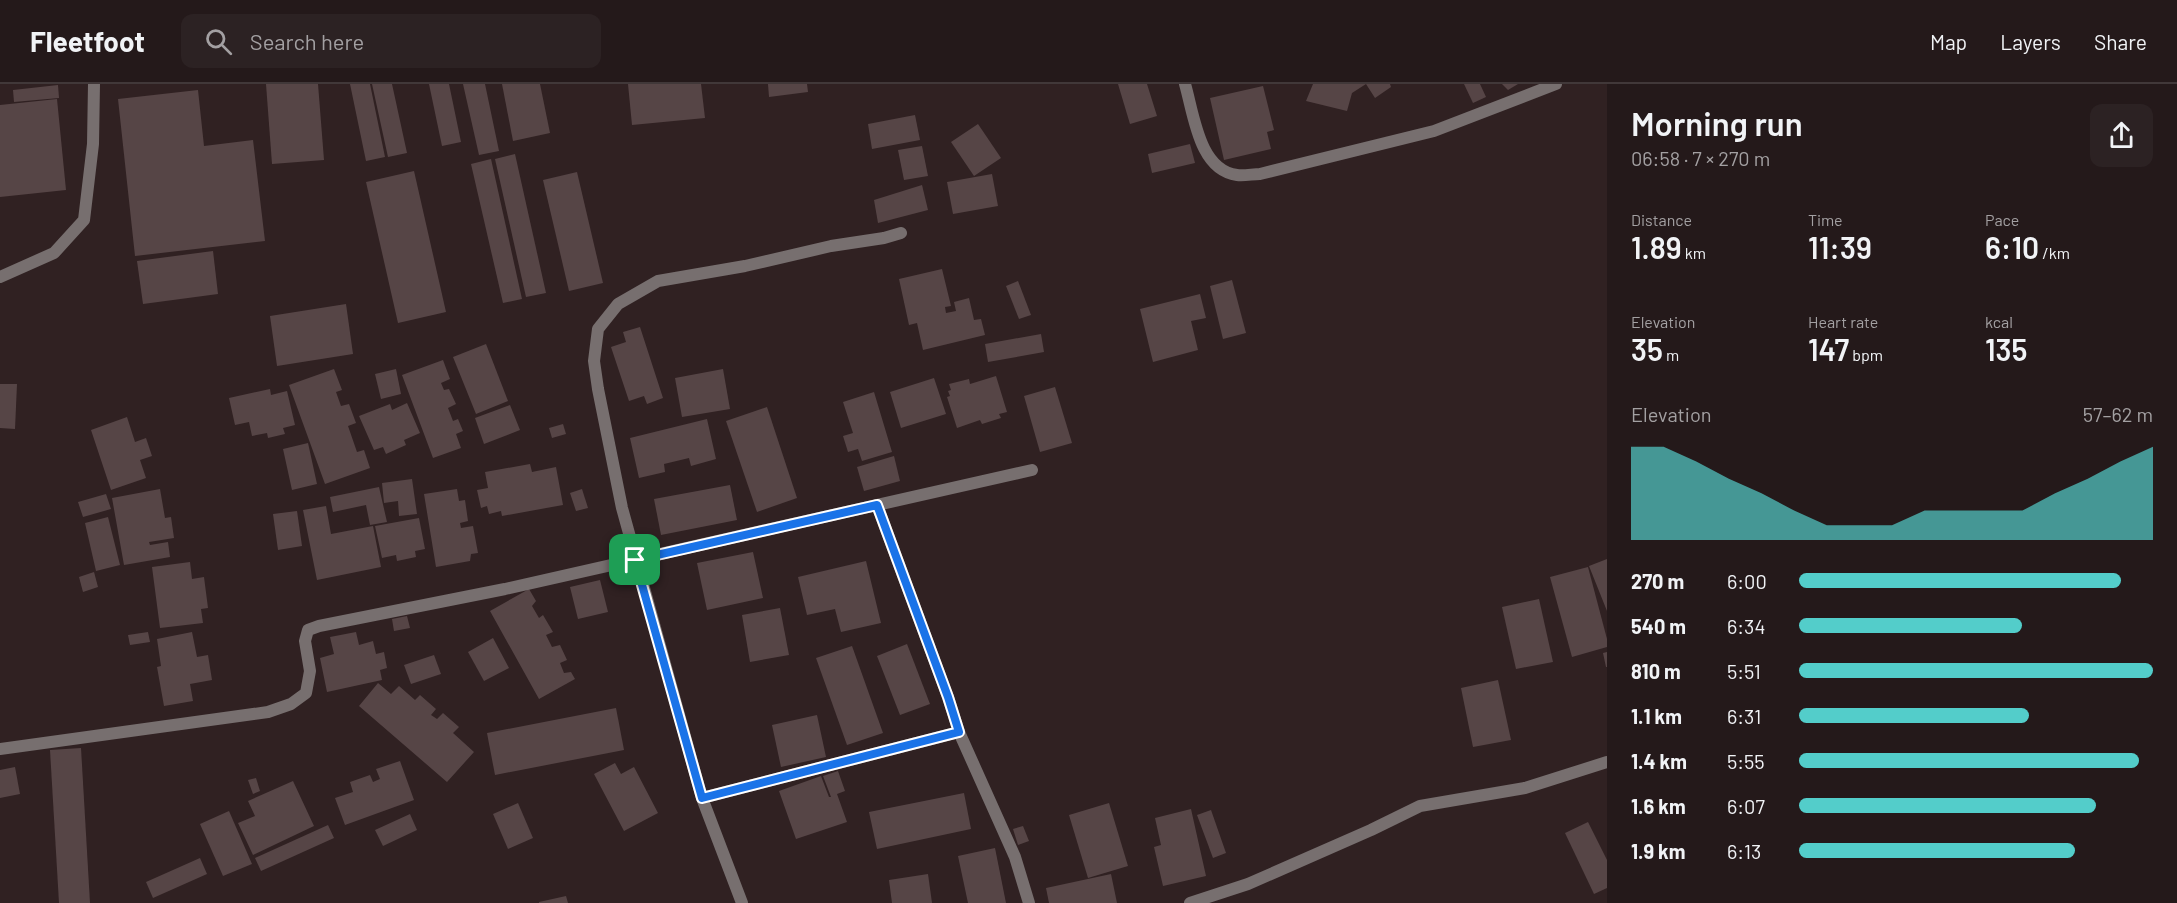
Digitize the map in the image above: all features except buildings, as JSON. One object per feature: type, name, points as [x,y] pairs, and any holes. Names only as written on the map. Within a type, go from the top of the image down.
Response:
[{"type":"street","points":[[0,277],[54,253],[84,220],[93,144],[94,84]]},
{"type":"street","points":[[1185,84],[1205,154],[1217,167],[1236,175],[1260,174],[1434,131],[1556,84]]},
{"type":"street","points":[[742,903],[702,798],[635,560],[609,447],[594,361],[598,329],[618,304],[658,281],[745,266],[901,233]]},
{"type":"street","points":[[0,749],[268,711],[291,704],[306,693],[309,671],[305,641],[308,630],[319,626],[505,589],[1032,470]]},
{"type":"street","points":[[877,505],[959,732],[1015,857],[1029,903]]},
{"type":"street","points":[[702,798],[959,732]]},
{"type":"street","points":[[1190,903],[1248,884],[1420,806],[1525,788],[1607,762]]},
{"type":"route","points":[[877,505],[959,732],[702,798],[635,560],[877,505]]}]
